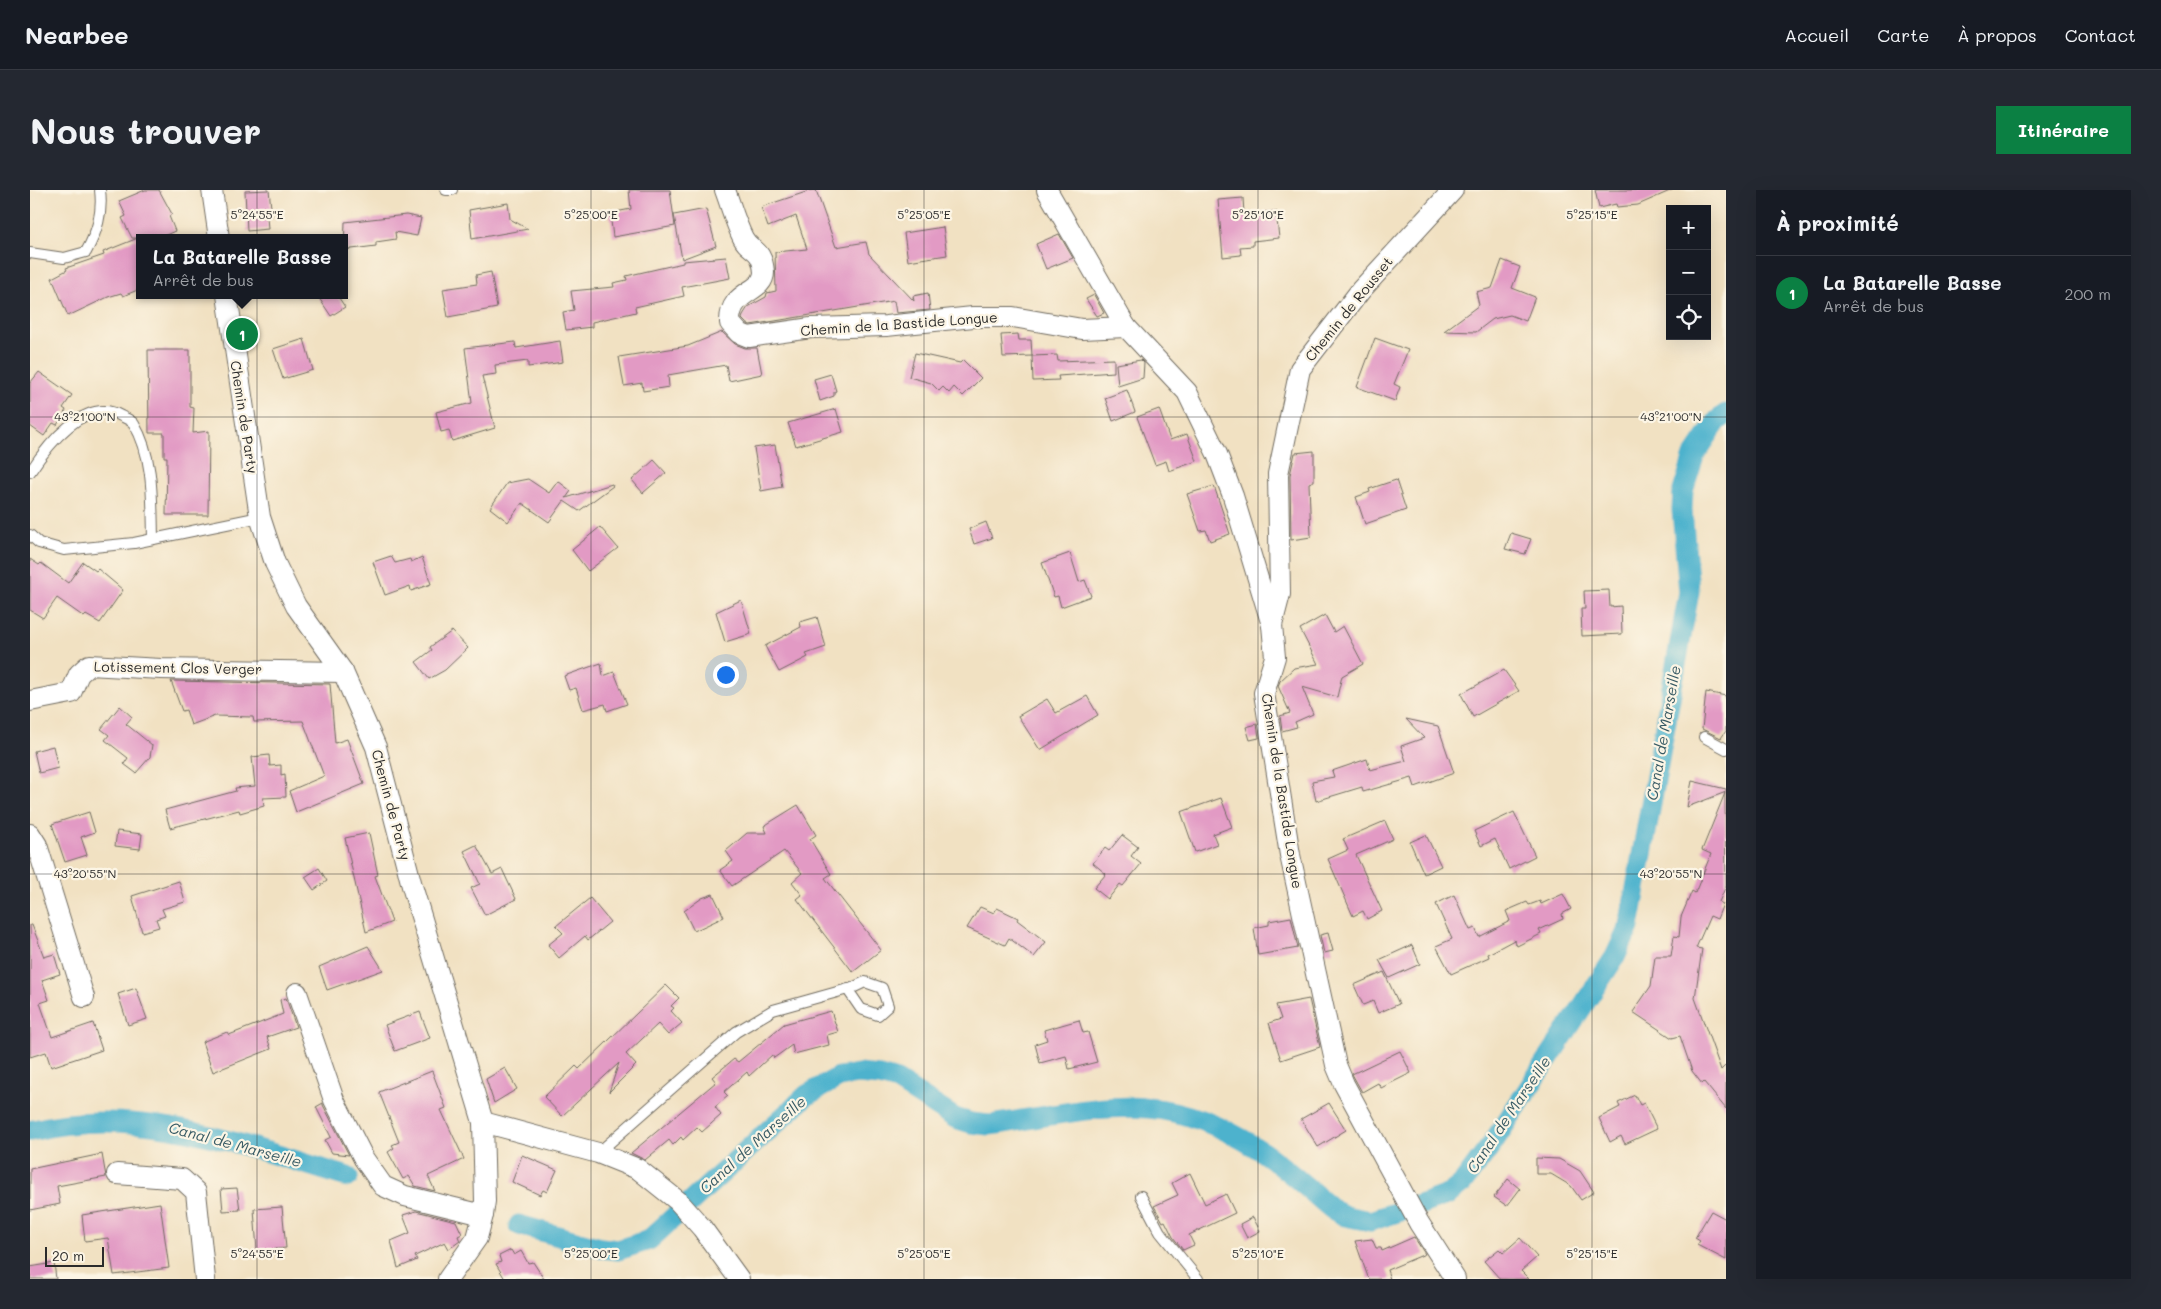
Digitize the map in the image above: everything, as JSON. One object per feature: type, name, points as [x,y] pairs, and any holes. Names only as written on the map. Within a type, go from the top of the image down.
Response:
[{"type":"street","points":[[212,190],[218,234]]},
{"type":"street","name":"Chemin de la Bastide Longue","points":[[725,190],[744,240],[756,249],[761,259],[764,274],[760,284],[740,296],[730,312],[730,324],[739,333],[750,337],[811,328],[886,326],[973,317],[1013,317],[1082,329],[1126,327],[1187,392],[1217,454],[1233,496],[1272,625],[1275,657],[1264,692],[1290,854],[1336,1065],[1344,1084],[1402,1194],[1455,1279]]},
{"type":"street","points":[[1047,190],[1126,327]]},
{"type":"street","name":"Chemin de Rousset","points":[[1272,625],[1280,594],[1278,474],[1300,369],[1361,290],[1453,190]]},
{"type":"street","name":"Chemin de Party","points":[[228,299],[260,517],[275,563],[296,606],[343,672],[376,746],[412,886],[483,1122],[484,1208]]},
{"type":"street","name":"Lotissement Clos Verger","points":[[30,701],[72,692],[79,674],[89,665],[161,669],[343,672]]},
{"type":"street","points":[[30,834],[37,845],[84,997]]},
{"type":"street","points":[[297,993],[334,1100],[364,1159],[383,1186],[405,1196],[484,1208],[476,1238],[448,1279]]},
{"type":"street","points":[[483,1122],[598,1153],[638,1169],[678,1201],[702,1228],[739,1279]]},
{"type":"street","points":[[117,1174],[182,1180],[196,1192],[205,1279]]},
{"type":"lane","points":[[30,253],[64,258],[86,252],[97,230],[102,204],[100,190]]},
{"type":"lane","points":[[446,190],[452,190]]},
{"type":"lane","points":[[30,472],[47,446],[76,420],[100,410],[116,413],[133,423],[151,472],[153,539]]},
{"type":"lane","points":[[30,535],[39,543],[64,550],[153,539],[260,517]]},
{"type":"lane","points":[[1704,737],[1726,749]]},
{"type":"lane","points":[[598,1153],[736,1032],[773,1010],[848,990]]},
{"type":"lane","points":[[1141,1196],[1160,1232],[1198,1279]]},
{"type":"building","points":[[145,190],[159,190],[172,214],[169,216],[175,231],[168,234],[136,234],[136,238],[132,238],[122,218],[126,216],[119,201]]},
{"type":"building","points":[[269,190],[272,216],[267,217],[268,229],[247,231],[245,191]]},
{"type":"building","points":[[629,190],[670,190],[675,226],[613,237],[610,213],[631,209]]},
{"type":"building","points":[[816,190],[836,247],[866,242],[869,254],[914,301],[913,296],[928,293],[930,310],[896,313],[894,301],[750,325],[742,319],[748,307],[766,297],[767,293],[776,291],[775,252],[807,249],[796,216],[768,227],[761,207]]},
{"type":"building","points":[[1595,190],[1672,190],[1638,205],[1617,207],[1616,204],[1599,208]]},
{"type":"building","points":[[1243,198],[1244,214],[1276,211],[1279,238],[1253,241],[1253,246],[1240,247],[1241,255],[1223,257],[1218,200]]},
{"type":"building","points":[[508,203],[510,219],[528,229],[472,239],[469,210]]},
{"type":"building","points":[[706,209],[716,246],[682,259],[674,215]]},
{"type":"building","points":[[406,215],[421,218],[417,236],[395,232],[396,239],[376,242],[376,246],[348,250],[348,234],[345,234],[345,222]]},
{"type":"building","points":[[943,227],[947,255],[908,261],[904,233]]},
{"type":"building","points":[[1059,234],[1073,258],[1046,269],[1036,244]]},
{"type":"building","points":[[136,239],[136,291],[123,296],[121,293],[108,297],[68,316],[52,278],[67,270],[66,268],[104,255],[103,252]]},
{"type":"building","points":[[726,257],[730,278],[682,287],[684,296],[635,307],[636,312],[592,322],[592,327],[566,330],[563,312],[574,310],[571,291],[614,287],[613,283],[627,280],[626,276],[683,263],[683,261]]},
{"type":"building","points":[[1502,260],[1520,267],[1512,288],[1535,297],[1526,321],[1510,315],[1493,319],[1476,332],[1444,331],[1479,305],[1476,292],[1492,288]]},
{"type":"building","points":[[491,272],[497,308],[448,317],[443,289],[477,284],[476,275]]},
{"type":"building","points":[[1094,295],[1104,313],[1097,316],[1086,299]]},
{"type":"building","points":[[320,299],[340,299],[345,307],[331,316]]},
{"type":"building","points":[[722,332],[735,344],[745,348],[757,348],[762,374],[729,381],[726,365],[668,375],[669,387],[643,391],[642,383],[624,386],[619,357],[688,346]]},
{"type":"building","points":[[1018,334],[1019,340],[1031,340],[1032,356],[1003,357],[1001,335]]},
{"type":"building","points":[[1375,338],[1408,350],[1394,384],[1400,387],[1395,401],[1357,387]]},
{"type":"building","points":[[304,339],[313,370],[283,379],[273,349]]},
{"type":"building","points":[[560,341],[563,362],[528,367],[528,361],[495,365],[496,374],[482,376],[495,428],[452,441],[449,430],[441,432],[436,412],[472,403],[465,348],[515,342],[516,348]]},
{"type":"building","points":[[148,350],[190,350],[190,407],[194,408],[193,433],[209,431],[208,515],[166,515],[167,457],[164,457],[164,433],[149,433]]},
{"type":"building","points":[[915,353],[960,363],[963,360],[981,378],[963,396],[954,387],[949,393],[943,387],[939,391],[931,383],[909,377]]},
{"type":"building","points":[[1057,355],[1058,361],[1114,359],[1114,372],[1058,376],[1059,380],[1033,381],[1032,356]]},
{"type":"building","points":[[1141,360],[1144,363],[1143,378],[1118,386],[1116,364]]},
{"type":"building","points":[[39,372],[72,395],[63,408],[66,410],[57,425],[53,423],[44,436],[30,426],[30,383]]},
{"type":"building","points":[[831,374],[836,391],[834,396],[820,401],[814,379]]},
{"type":"building","points":[[1127,390],[1135,412],[1113,421],[1105,398]]},
{"type":"building","points":[[836,409],[843,432],[796,446],[788,423]]},
{"type":"building","points":[[1159,409],[1170,440],[1187,434],[1197,461],[1169,471],[1166,461],[1155,465],[1137,417]]},
{"type":"building","points":[[775,445],[782,487],[761,491],[754,448]]},
{"type":"building","points":[[1314,451],[1314,481],[1309,483],[1311,537],[1291,540],[1290,475],[1295,453]]},
{"type":"building","points":[[654,460],[666,473],[643,493],[632,480]]},
{"type":"building","points":[[528,479],[549,493],[558,481],[571,491],[566,498],[612,484],[613,486],[579,511],[564,501],[549,522],[522,503],[508,522],[490,508],[507,483]]},
{"type":"building","points":[[1396,480],[1406,510],[1365,524],[1356,497],[1370,492],[1369,489]]},
{"type":"building","points":[[1214,486],[1230,534],[1210,541],[1206,530],[1200,531],[1187,494]]},
{"type":"building","points":[[986,522],[992,538],[974,544],[969,529]]},
{"type":"building","points":[[600,527],[618,548],[588,571],[572,550]]},
{"type":"building","points":[[1511,533],[1531,539],[1525,554],[1505,549]]},
{"type":"building","points":[[1070,553],[1079,582],[1085,580],[1091,596],[1061,607],[1058,596],[1054,597],[1042,563]]},
{"type":"building","points":[[391,556],[395,563],[410,559],[411,562],[422,557],[431,584],[411,591],[410,586],[385,595],[373,562]]},
{"type":"building","points":[[30,559],[39,565],[41,563],[68,583],[83,562],[96,571],[98,569],[123,590],[100,623],[86,615],[84,617],[57,598],[43,618],[30,610]]},
{"type":"building","points":[[1609,590],[1610,607],[1621,606],[1622,634],[1582,636],[1581,609],[1585,609],[1584,591]]},
{"type":"building","points":[[741,600],[751,634],[725,642],[716,612]]},
{"type":"building","points":[[1325,615],[1334,632],[1343,626],[1363,664],[1342,676],[1337,697],[1302,687],[1313,714],[1295,722],[1297,727],[1282,731],[1280,716],[1290,713],[1278,686],[1280,681],[1294,668],[1318,664],[1300,629]]},
{"type":"building","points":[[817,617],[826,647],[806,654],[808,657],[779,672],[765,646],[801,627],[800,622]]},
{"type":"building","points":[[452,631],[468,648],[445,670],[429,679],[416,662],[432,650],[430,647]]},
{"type":"building","points":[[601,663],[603,676],[614,672],[627,704],[607,711],[605,704],[583,710],[576,688],[569,690],[564,676]]},
{"type":"building","points":[[1504,670],[1519,691],[1473,717],[1461,694]]},
{"type":"building","points":[[171,681],[330,684],[335,743],[347,739],[364,784],[296,812],[289,791],[324,776],[303,721],[254,722],[253,717],[215,716],[191,725],[186,710],[182,711]]},
{"type":"building","points":[[1706,692],[1726,696],[1726,731],[1721,738],[1702,729]]},
{"type":"building","points":[[1087,696],[1098,715],[1040,750],[1018,716],[1047,699],[1056,713]]},
{"type":"building","points":[[120,706],[132,717],[126,724],[152,745],[150,757],[136,773],[124,764],[128,758],[105,740],[109,735],[101,729]]},
{"type":"building","points":[[1406,719],[1438,726],[1454,773],[1415,787],[1412,778],[1363,792],[1362,787],[1316,801],[1312,781],[1334,777],[1332,771],[1367,759],[1370,770],[1406,761],[1401,746],[1424,738]]},
{"type":"building","points":[[1257,724],[1259,738],[1250,740],[1246,727]]},
{"type":"building","points":[[53,746],[58,768],[39,773],[34,751]]},
{"type":"building","points":[[269,755],[270,766],[281,765],[281,775],[285,774],[286,797],[263,798],[264,806],[240,813],[239,810],[170,828],[165,810],[236,791],[235,788],[255,786],[252,757]]},
{"type":"building","points":[[1692,781],[1726,789],[1726,792],[1687,807]]},
{"type":"building","points":[[1725,793],[1726,886],[1719,902],[1723,904],[1717,919],[1710,916],[1696,948],[1702,949],[1695,998],[1721,1070],[1726,1065],[1726,1109],[1704,1082],[1702,1084],[1692,1071],[1680,1036],[1672,1038],[1633,1012],[1651,986],[1655,956],[1671,956],[1674,936],[1679,937],[1681,917],[1692,891],[1695,893],[1711,854],[1702,850]]},
{"type":"building","points":[[1221,798],[1232,827],[1213,834],[1217,844],[1195,852],[1181,812]]},
{"type":"building","points":[[798,805],[816,835],[810,839],[831,874],[825,878],[881,950],[853,972],[797,899],[802,895],[792,882],[802,873],[784,851],[732,886],[720,870],[733,861],[726,851],[747,833],[767,833],[764,826]]},
{"type":"building","points":[[89,812],[95,832],[81,837],[87,855],[65,862],[52,824]]},
{"type":"building","points":[[1514,812],[1535,856],[1509,869],[1495,839],[1481,846],[1474,831]]},
{"type":"building","points":[[1385,821],[1393,839],[1356,855],[1382,911],[1367,919],[1363,911],[1353,916],[1328,859],[1348,850],[1343,839]]},
{"type":"building","points":[[117,831],[142,834],[140,849],[115,846]]},
{"type":"building","points":[[369,833],[378,875],[375,876],[392,922],[366,932],[345,838]]},
{"type":"building","points":[[1122,835],[1138,847],[1131,856],[1141,864],[1123,886],[1120,884],[1108,899],[1094,888],[1106,874],[1093,863],[1105,848],[1109,851]]},
{"type":"building","points":[[1426,835],[1441,866],[1424,874],[1410,842]]},
{"type":"building","points":[[476,845],[492,874],[502,869],[516,899],[485,915],[471,888],[480,884],[464,851]]},
{"type":"building","points":[[319,868],[327,881],[314,890],[305,877]]},
{"type":"building","points":[[179,881],[185,902],[162,909],[165,916],[156,919],[159,927],[142,932],[132,896]]},
{"type":"building","points":[[713,894],[724,917],[694,931],[684,911],[702,898]]},
{"type":"building","points":[[1563,894],[1571,909],[1562,914],[1563,919],[1539,930],[1541,934],[1517,946],[1514,940],[1488,954],[1489,957],[1451,974],[1436,946],[1452,939],[1436,904],[1454,895],[1470,930],[1475,928],[1479,937],[1510,921],[1506,911],[1527,902],[1529,905],[1540,901],[1541,904]]},
{"type":"building","points":[[590,898],[610,922],[588,940],[585,936],[559,958],[548,945],[563,933],[556,926]]},
{"type":"building","points":[[980,907],[994,913],[997,908],[1018,918],[1017,920],[1046,942],[1034,957],[1009,938],[1005,945],[967,928]]},
{"type":"building","points":[[1291,917],[1298,948],[1258,955],[1254,928],[1269,925],[1269,921]]},
{"type":"building","points":[[30,925],[32,925],[44,957],[54,954],[60,974],[42,980],[49,1000],[40,1003],[52,1037],[93,1023],[102,1050],[51,1067],[46,1052],[30,1057]]},
{"type":"building","points":[[1328,933],[1333,951],[1324,953],[1320,935]]},
{"type":"building","points":[[1412,945],[1420,964],[1389,978],[1379,960]]},
{"type":"building","points":[[368,946],[383,970],[327,990],[319,967]]},
{"type":"building","points":[[1384,972],[1399,1004],[1378,1013],[1373,1001],[1363,1005],[1354,985]]},
{"type":"building","points":[[666,985],[679,998],[671,1006],[674,1008],[671,1011],[682,1023],[668,1035],[658,1024],[626,1054],[636,1065],[609,1092],[619,1063],[562,1116],[544,1097],[576,1066],[579,1069]]},
{"type":"building","points":[[136,988],[147,1019],[128,1025],[118,994]]},
{"type":"building","points":[[286,998],[296,1027],[267,1037],[271,1049],[213,1072],[202,1042],[227,1032],[229,1035],[283,1014],[280,1000]]},
{"type":"building","points":[[1309,999],[1320,1047],[1281,1060],[1269,1023],[1281,1019],[1276,1005]]},
{"type":"building","points":[[831,1011],[838,1032],[827,1035],[829,1045],[794,1054],[792,1045],[774,1058],[772,1055],[749,1076],[747,1072],[724,1092],[728,1096],[715,1107],[721,1115],[702,1132],[697,1127],[683,1140],[681,1137],[673,1145],[669,1140],[645,1160],[631,1153],[716,1082],[712,1077],[734,1059],[738,1062],[784,1024]]},
{"type":"building","points":[[420,1012],[430,1038],[395,1051],[385,1025]]},
{"type":"building","points":[[1079,1020],[1083,1033],[1088,1032],[1097,1062],[1069,1069],[1066,1056],[1040,1063],[1035,1044],[1047,1040],[1044,1030]]},
{"type":"building","points":[[1400,1051],[1411,1073],[1381,1088],[1378,1083],[1362,1092],[1352,1074]]},
{"type":"building","points":[[505,1068],[517,1089],[494,1103],[486,1079]]},
{"type":"building","points":[[432,1071],[446,1108],[441,1110],[464,1159],[428,1176],[435,1191],[415,1186],[409,1176],[403,1179],[388,1152],[394,1148],[392,1145],[399,1142],[379,1092]]},
{"type":"building","points":[[1635,1095],[1640,1105],[1644,1103],[1657,1129],[1625,1144],[1621,1136],[1610,1142],[1599,1118],[1620,1107],[1618,1103]]},
{"type":"building","points":[[323,1103],[349,1155],[332,1153],[325,1140],[331,1137],[316,1107]]},
{"type":"building","points":[[1329,1103],[1346,1130],[1318,1147],[1301,1119]]},
{"type":"building","points":[[102,1154],[106,1177],[57,1186],[60,1204],[30,1210],[30,1169]]},
{"type":"building","points":[[522,1155],[557,1170],[547,1192],[543,1190],[540,1195],[512,1182]]},
{"type":"building","points":[[1536,1158],[1559,1159],[1580,1171],[1594,1192],[1581,1200],[1571,1186],[1551,1174],[1536,1174]]},
{"type":"building","points":[[1190,1173],[1205,1204],[1226,1194],[1235,1213],[1189,1235],[1194,1245],[1183,1250],[1154,1206],[1178,1195],[1172,1183]]},
{"type":"building","points":[[1508,1179],[1520,1189],[1507,1206],[1494,1197]]},
{"type":"building","points":[[237,1188],[240,1210],[223,1211],[221,1189]]},
{"type":"building","points":[[160,1203],[169,1268],[114,1275],[108,1238],[85,1241],[82,1215]]},
{"type":"building","points":[[282,1207],[286,1248],[257,1251],[254,1209]]},
{"type":"building","points":[[416,1211],[456,1221],[462,1234],[458,1236],[460,1241],[449,1249],[445,1242],[415,1256],[417,1260],[398,1268],[391,1241],[410,1233],[403,1215]]},
{"type":"building","points":[[1711,1211],[1726,1219],[1726,1260],[1697,1245],[1700,1241],[1695,1238]]},
{"type":"building","points":[[1253,1217],[1260,1231],[1247,1238],[1240,1224]]},
{"type":"building","points":[[1414,1237],[1425,1254],[1387,1270],[1390,1279],[1370,1279],[1368,1277],[1355,1241],[1372,1239],[1376,1248],[1381,1248],[1382,1251]]},
{"type":"building","points":[[1520,1238],[1537,1257],[1521,1271],[1529,1279],[1500,1279],[1484,1261],[1499,1249],[1503,1253]]},
{"type":"building","points":[[511,1250],[514,1255],[521,1251],[528,1263],[533,1262],[544,1279],[505,1279],[496,1264],[501,1262],[499,1256]]},
{"type":"building","points":[[54,1263],[56,1279],[30,1279],[30,1267]]},
{"type":"waterway","name":"Canal de Marseille","points":[[519,1225],[601,1248],[618,1250],[649,1240],[807,1095],[839,1077],[858,1074],[880,1076],[897,1081],[955,1118],[971,1123],[989,1125],[1068,1112],[1128,1107],[1162,1110],[1190,1116],[1230,1133],[1255,1147],[1285,1169],[1332,1209],[1345,1216],[1370,1221],[1449,1194],[1462,1184],[1492,1144],[1615,957],[1629,927],[1689,592],[1682,510],[1683,491],[1694,456],[1718,420],[1726,414]]},
{"type":"waterway","name":"Canal de Marseille","points":[[30,1131],[71,1124],[111,1122],[152,1125],[231,1141],[348,1177]]},
{"type":"place","name":"La Batarelle Basse","points":[[242,334]]}]
